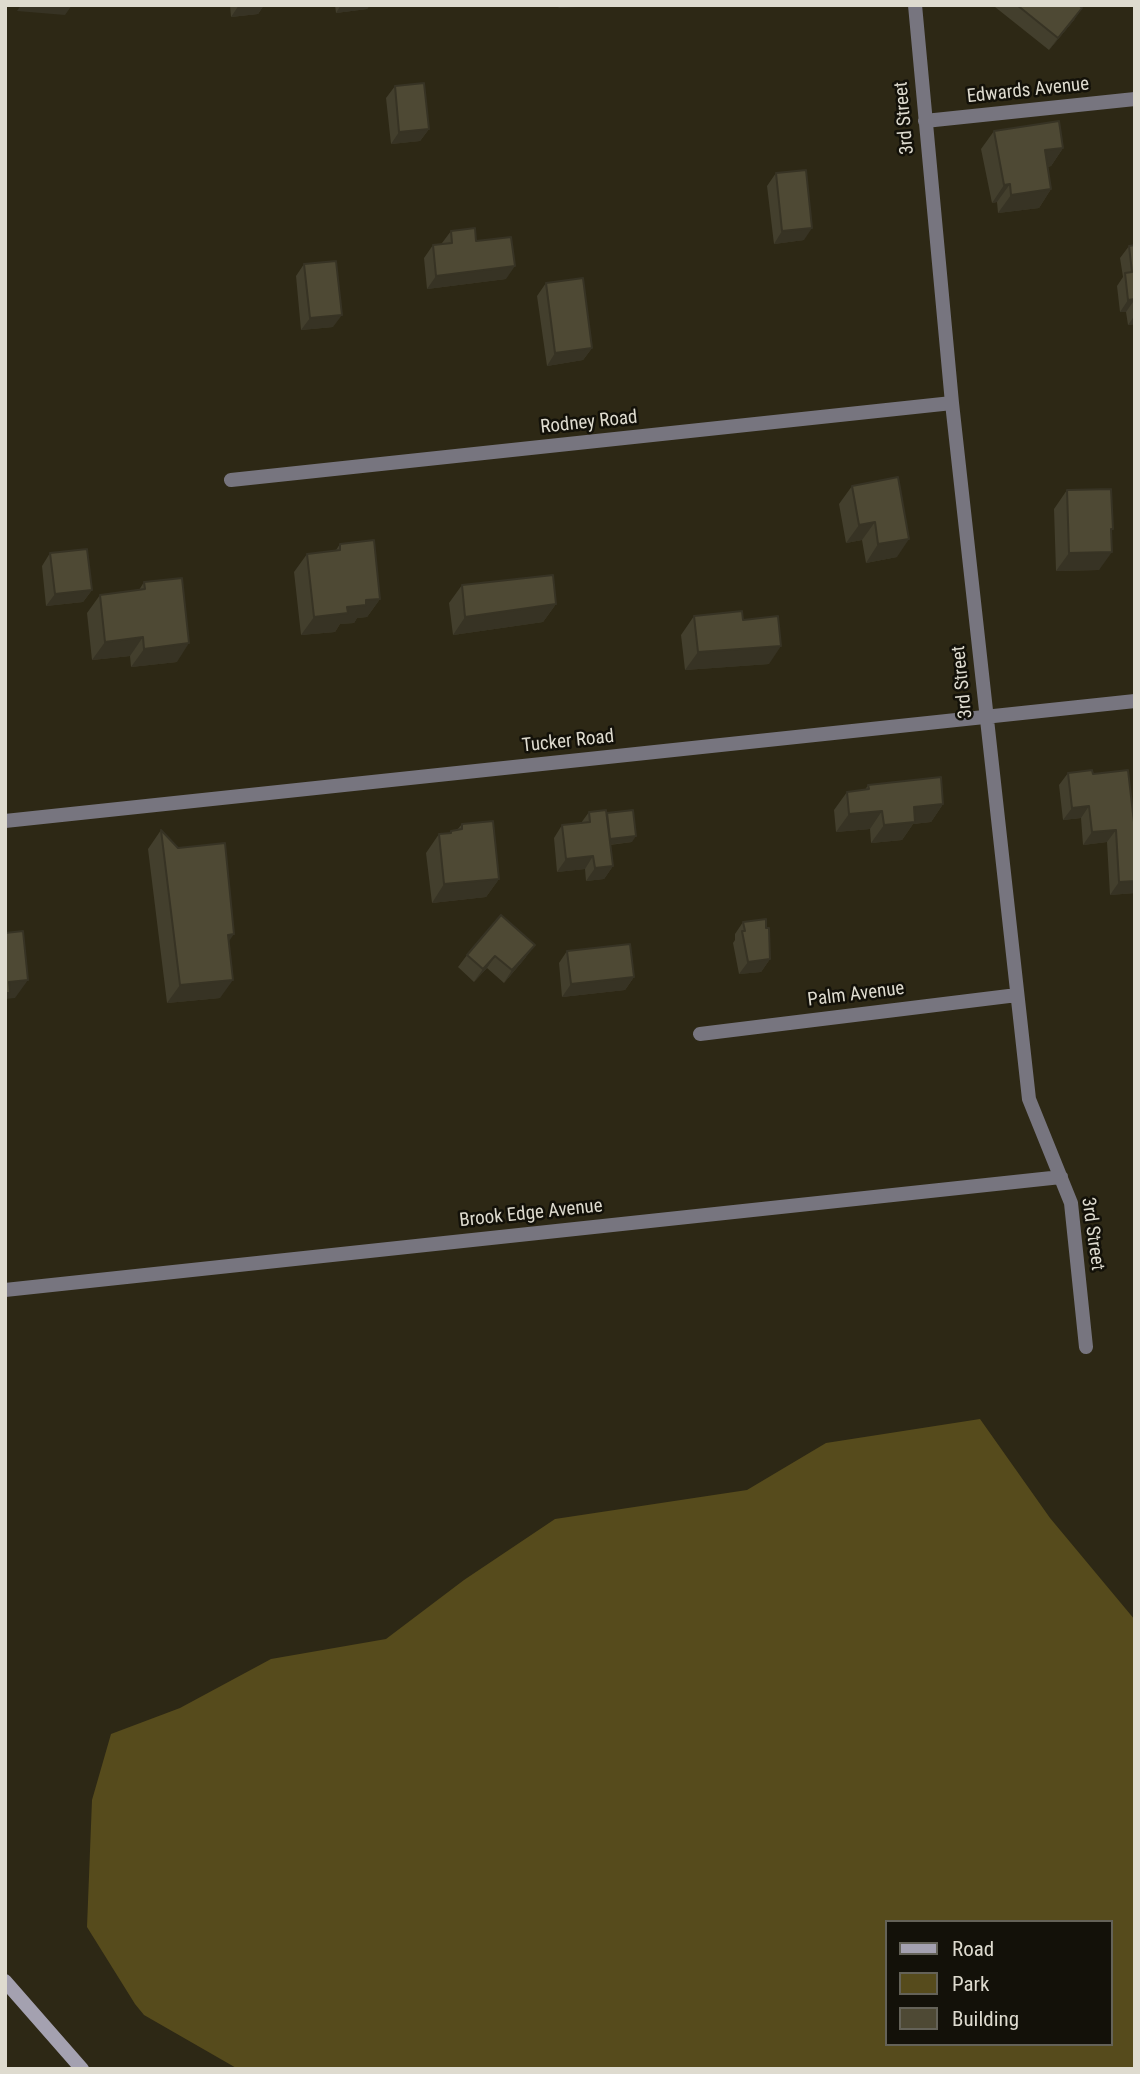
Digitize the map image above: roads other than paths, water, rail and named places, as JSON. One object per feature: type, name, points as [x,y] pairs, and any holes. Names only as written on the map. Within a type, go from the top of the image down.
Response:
[{"type":"main road","points":[[5,1981],[82,2069]]},
{"type":"street","name":"3rd Street","points":[[915,5],[952,404],[1030,1099],[1070,1203],[1086,1347]]},
{"type":"street","name":"Edwards Avenue","points":[[925,121],[1135,99]]},
{"type":"street","name":"Rodney Road","points":[[231,480],[952,404]]},
{"type":"street","name":"Tucker Road","points":[[5,821],[1135,701]]},
{"type":"street","name":"Palm Avenue","points":[[700,1034],[1017,995]]},
{"type":"street","name":"Brook Edge Avenue","points":[[5,1290],[1061,1177]]}]
